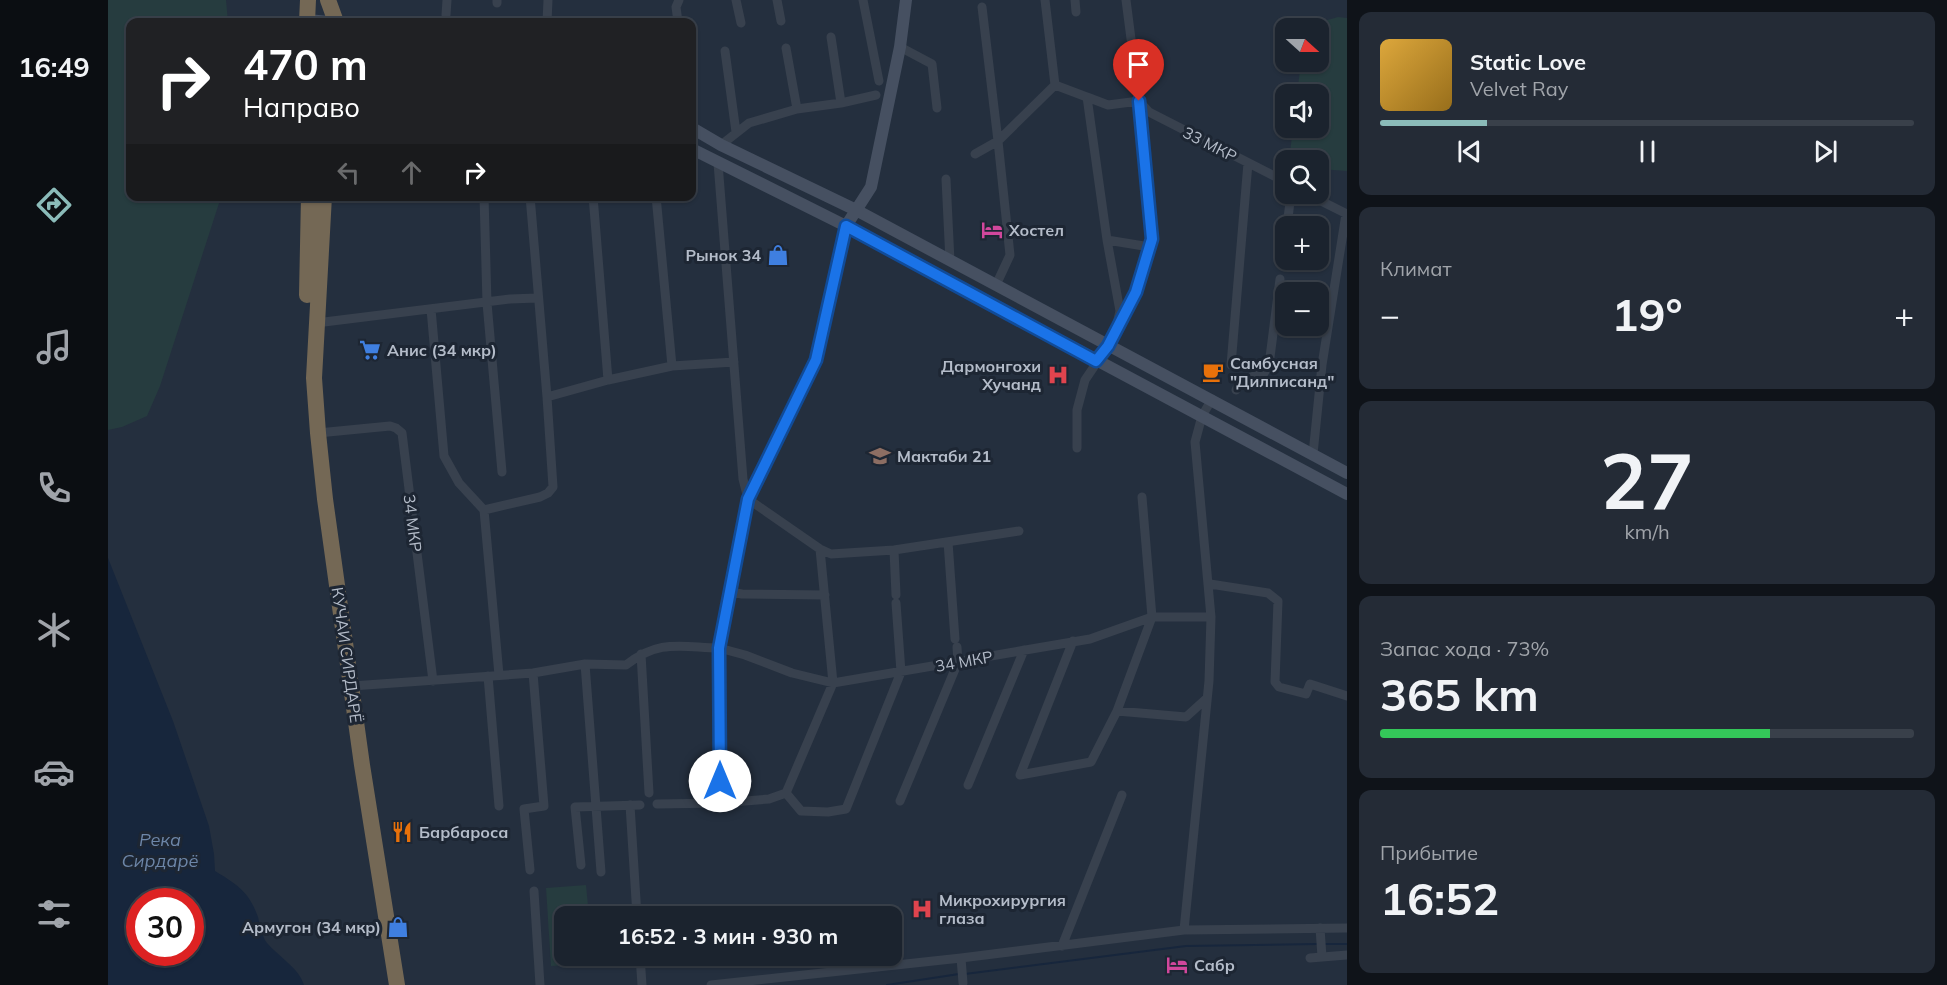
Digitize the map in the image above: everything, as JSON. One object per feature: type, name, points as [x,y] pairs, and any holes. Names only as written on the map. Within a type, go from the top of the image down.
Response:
[{"type":"highway","points":[[307,18],[308,0]]},
{"type":"highway","points":[[328,0],[335,18]]},
{"type":"highway","points":[[309,201],[312,323]]},
{"type":"highway","points":[[324,201],[312,323],[308,434],[387,985]]},
{"type":"highway","name":"КУЧАИ СИРДАРЁ","points":[[312,323],[318,433],[325,499],[362,765],[397,985]]},
{"type":"main road","points":[[846,226],[871,187],[900,47],[906,0]]},
{"type":"main road","points":[[696,131],[856,210],[1347,473]]},
{"type":"main road","points":[[696,150],[846,226],[1347,494]]},
{"type":"street","points":[[446,15],[447,0]]},
{"type":"street","points":[[547,18],[548,0]]},
{"type":"street","points":[[736,0],[741,23]]},
{"type":"street","points":[[777,0],[781,21]]},
{"type":"street","points":[[863,0],[879,81]]},
{"type":"street","points":[[1045,0],[1055,85]]},
{"type":"street","points":[[1075,0],[1076,12]]},
{"type":"street","points":[[1077,448],[1077,410],[1085,380],[1108,346],[1136,292],[1152,239],[1139,101],[1126,0]]},
{"type":"street","points":[[677,3],[678,18]]},
{"type":"street","points":[[982,7],[999,141],[1010,255],[996,285]]},
{"type":"street","points":[[831,37],[841,103]]},
{"type":"street","points":[[900,47],[932,64],[937,108]]},
{"type":"street","points":[[786,48],[797,109]]},
{"type":"street","points":[[725,51],[736,132]]},
{"type":"street","points":[[1055,85],[1108,105],[1139,101]]},
{"type":"street","points":[[975,154],[999,141],[1055,85]]},
{"type":"street","points":[[721,145],[749,123],[797,109],[876,95]]},
{"type":"street","points":[[1087,97],[1107,240],[1120,311],[1116,328]]},
{"type":"street","name":"33 МКР","points":[[1139,101],[1149,112],[1275,176]]},
{"type":"street","points":[[718,163],[743,479],[748,499],[820,549],[831,554],[894,550],[1019,531]]},
{"type":"street","points":[[1231,365],[1248,163]]},
{"type":"street","points":[[946,179],[950,261]]},
{"type":"street","points":[[484,201],[487,303],[502,472]]},
{"type":"street","points":[[484,510],[540,497],[553,487],[530,201]]},
{"type":"street","points":[[593,201],[608,380]]},
{"type":"street","points":[[656,201],[672,366]]},
{"type":"street","points":[[1314,454],[1322,365],[1347,214],[1327,204]]},
{"type":"street","points":[[720,803],[719,648],[748,499],[816,360],[846,226]]},
{"type":"street","points":[[1107,240],[1150,247]]},
{"type":"street","points":[[1236,390],[1241,380],[1264,373],[1269,365],[1281,279]]},
{"type":"street","points":[[312,323],[510,299],[537,298]]},
{"type":"street","points":[[431,309],[444,456],[459,483],[484,510],[499,675]]},
{"type":"street","points":[[547,397],[608,380],[672,366],[734,362]]},
{"type":"street","points":[[1269,365],[1322,365]]},
{"type":"street","points":[[1184,930],[1207,698],[1212,617],[1195,442],[1202,416],[1212,399]]},
{"type":"street","name":"34 МКР","points":[[318,433],[390,426],[402,433],[433,681]]},
{"type":"street","points":[[1073,641],[1020,775],[1091,762],[1117,711],[1152,617],[1142,496]]},
{"type":"street","points":[[900,801],[958,662],[948,542]]},
{"type":"street","points":[[657,804],[720,803],[769,799],[786,793],[833,683],[820,549]]},
{"type":"street","points":[[786,793],[801,811],[828,812],[846,809],[901,672],[894,550]]},
{"type":"street","points":[[1210,584],[1268,593],[1278,601],[1275,682],[1279,687],[1306,694],[1310,684],[1347,696]]},
{"type":"street","points":[[730,592],[825,595]]},
{"type":"street","name":"34 МКР","points":[[833,683],[1090,639],[1152,617],[1212,617]]},
{"type":"street","points":[[352,686],[533,673],[585,664],[626,665],[641,654],[661,646],[719,648],[745,654],[792,674],[833,683]]},
{"type":"street","points":[[968,785],[1023,650]]},
{"type":"street","points":[[641,654],[649,793]]},
{"type":"street","points":[[585,664],[601,872]]},
{"type":"street","points":[[530,870],[524,809],[544,806],[533,673]]},
{"type":"street","points":[[488,676],[499,806]]},
{"type":"street","points":[[1117,711],[1186,717],[1207,698]]},
{"type":"street","points":[[1062,946],[1122,795]]},
{"type":"street","points":[[630,805],[636,906]]},
{"type":"street","points":[[581,865],[575,807],[640,805]]},
{"type":"street","points":[[534,891],[540,985]]},
{"type":"street","points":[[1320,928],[1321,949]]},
{"type":"street","points":[[711,985],[961,958],[1184,930],[1347,928]]},
{"type":"street","points":[[1321,949],[1347,956]]},
{"type":"street","points":[[1310,958],[1321,949]]},
{"type":"street","points":[[961,958],[963,983]]},
{"type":"street","points":[[641,966],[642,985]]},
{"type":"green space","points":[[108,0],[226,0],[228,18],[126,18],[126,201],[220,201],[160,386],[147,416],[122,427],[108,430]]},
{"type":"green space","points":[[1347,18],[1347,171],[1329,170],[1329,150],[1290,150],[1292,138],[1329,138],[1329,84],[1298,84],[1300,72],[1329,72],[1329,20]]},
{"type":"green space","points":[[586,885],[588,906],[554,906],[554,966],[551,966],[546,888]]},
{"type":"water","name":"Река Сирдарё","points":[[108,558],[173,721],[209,826],[215,871],[246,894],[258,917],[265,940],[298,973],[304,985],[108,985]]},
{"type":"waterway","points":[[965,974],[1186,946],[1317,944]]},
{"type":"waterway","points":[[1323,944],[1347,944]]},
{"type":"waterway","points":[[887,985],[959,974]]},
{"type":"place","name":"Хостел","points":[[992,230]]},
{"type":"place","name":"Рынок 34","points":[[778,255]]},
{"type":"place","name":"Анис (34 мкр)","points":[[370,350]]},
{"type":"place","name":"Самбусная \"Дилписанд\"","points":[[1213,372]]},
{"type":"place","name":"Дармонгохи Хучанд","points":[[1058,375]]},
{"type":"place","name":"Мактаби 21","points":[[880,456]]},
{"type":"place","name":"Барбароса","points":[[402,832]]},
{"type":"place","name":"Микрохирургия глаза","points":[[922,909]]},
{"type":"place","name":"Армугон (34 мкр)","points":[[398,927]]},
{"type":"place","name":"Сабр","points":[[1177,965]]},
{"type":"route","points":[[720,781],[719,648],[748,499],[816,360],[846,226],[1096,361],[1108,346],[1136,292],[1152,239],[1139,101]]}]
